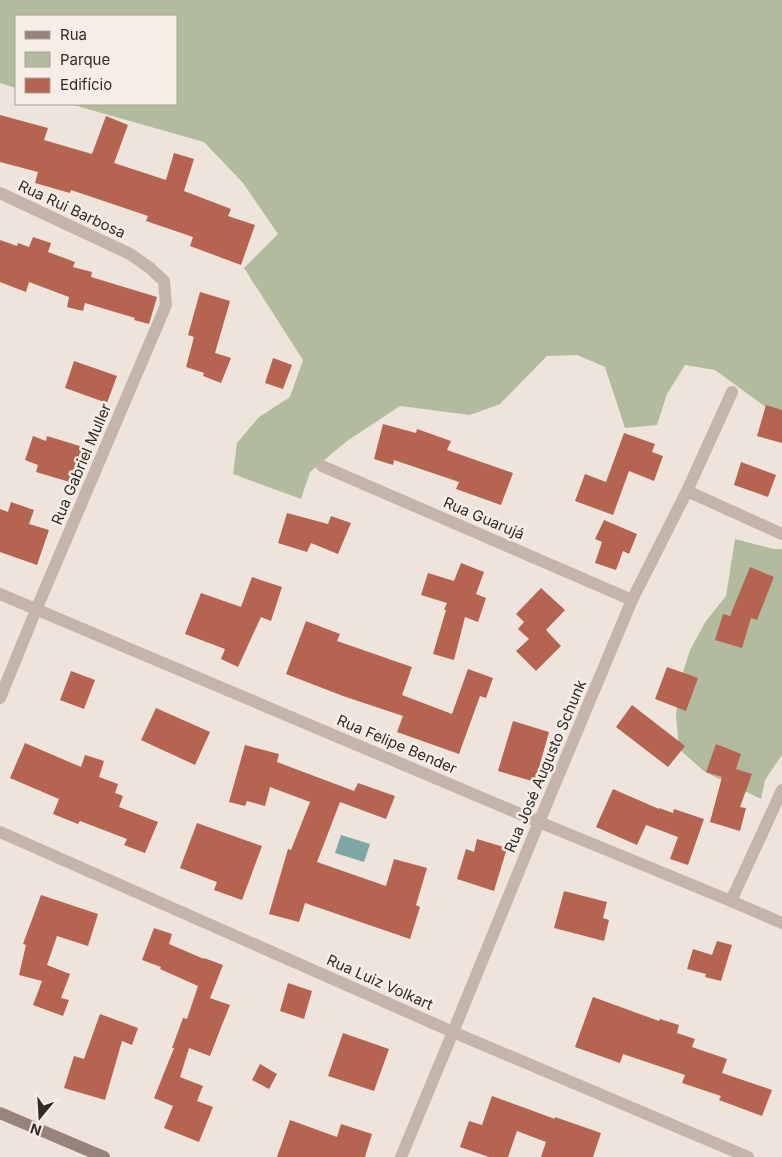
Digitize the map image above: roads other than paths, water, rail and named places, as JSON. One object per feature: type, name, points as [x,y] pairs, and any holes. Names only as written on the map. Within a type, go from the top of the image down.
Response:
[{"type":"main road","points":[[0,1113],[104,1157]]},
{"type":"street","name":"Rua Rui Barbosa","points":[[0,193],[130,254]]},
{"type":"street","name":"Rua Gabriel Muller","points":[[0,698],[166,305],[164,281],[130,254]]},
{"type":"street","name":"Rua José Augusto Schunk","points":[[400,1157],[632,600],[687,492],[732,392]]},
{"type":"street","name":"Rua Guarujá","points":[[322,466],[632,600]]},
{"type":"street","points":[[687,492],[782,534]]},
{"type":"street","name":"Rua Felipe Bender","points":[[0,594],[782,923]]},
{"type":"street","points":[[731,901],[782,790]]},
{"type":"street","name":"Rua Luiz Volkart","points":[[0,832],[453,1032],[748,1157]]},
{"type":"water","points":[[341,835],[370,844],[364,862],[335,853]]}]
